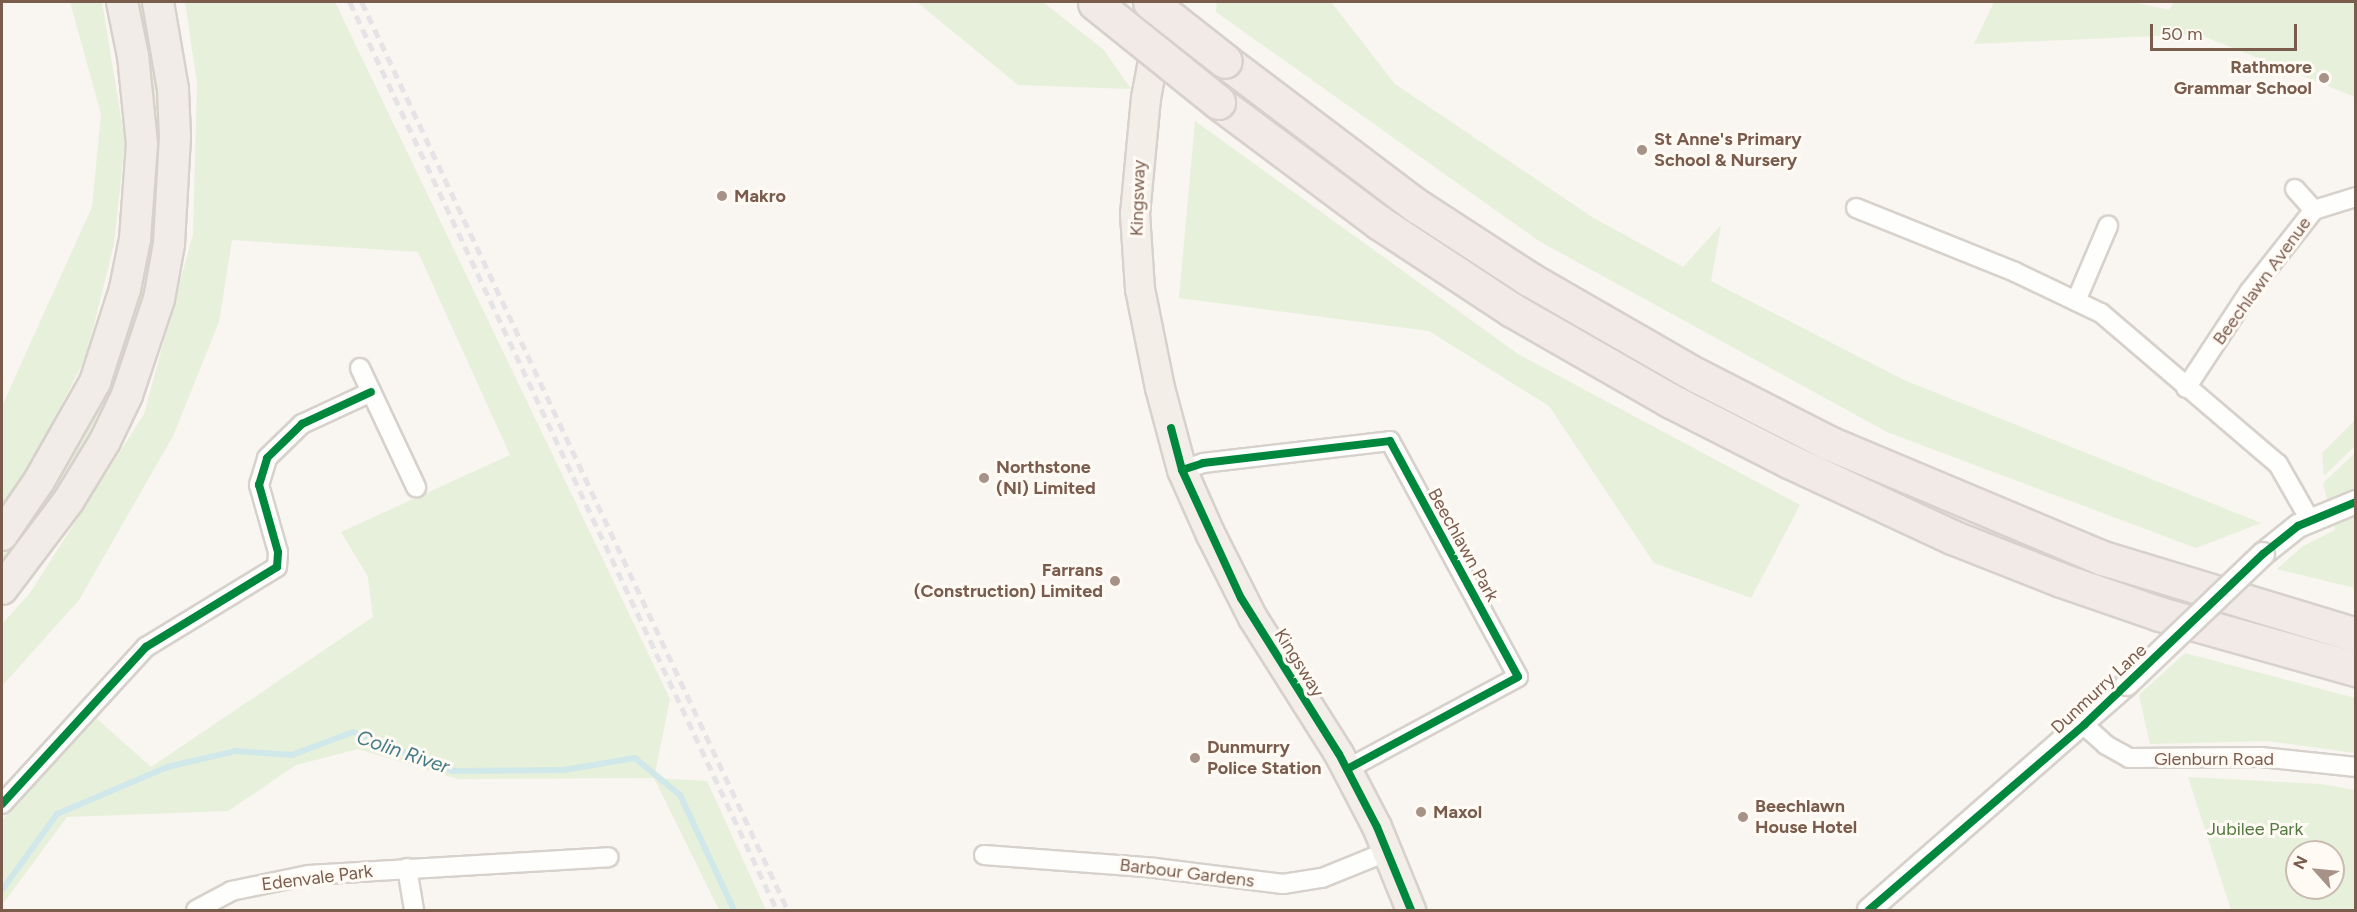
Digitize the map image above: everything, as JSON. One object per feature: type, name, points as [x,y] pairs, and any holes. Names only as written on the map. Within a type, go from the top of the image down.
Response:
[{"type":"highway","points":[[2,535],[39,481],[94,382],[125,289],[135,239],[142,144],[133,56],[122,2]]},
{"type":"highway","points":[[2,589],[69,500],[105,441],[131,386],[159,299],[169,244],[175,137],[173,89],[158,2]]},
{"type":"highway","points":[[1094,2],[1218,102],[1380,223],[1512,310],[1671,401],[1789,461],[1952,537],[2061,580],[2160,614],[2355,669]]},
{"type":"highway","points":[[1150,2],[1417,206],[1529,279],[1698,376],[1819,438],[2103,558],[2355,635]]},
{"type":"main road","name":"Kingsway","points":[[1164,2],[1142,137],[1135,214],[1137,256],[1150,351],[1182,470],[1241,598],[1347,770],[1411,910]]},
{"type":"street","points":[[2295,189],[2314,210]]},
{"type":"street","name":"Beechlawn Avenue","points":[[2186,388],[2248,292],[2314,210],[2355,197]]},
{"type":"street","points":[[1856,208],[2101,313],[2186,388],[2278,464],[2310,520]]},
{"type":"street","points":[[2076,301],[2108,226]]},
{"type":"street","points":[[360,368],[416,487]]},
{"type":"street","points":[[2,804],[146,647],[277,567],[278,552],[259,485],[267,458],[302,424],[371,392]]},
{"type":"street","name":"Beechlawn Park","points":[[1182,470],[1203,463],[1390,441],[1518,677],[1347,770]]},
{"type":"street","name":"Dunmurry Lane","points":[[1869,910],[2084,725],[2263,554],[2310,520],[2355,502]]},
{"type":"street","name":"Glenburn Road","points":[[2084,725],[2106,745],[2129,758],[2261,757],[2355,767]]},
{"type":"street","name":"Barbour Gardens","points":[[984,855],[1155,868],[1283,884],[1322,878],[1386,852]]},
{"type":"street","name":"Edenvale Park","points":[[196,910],[231,891],[271,881],[407,868],[608,857]]},
{"type":"street","points":[[407,868],[414,910]]},
{"type":"green space","points":[[70,2],[102,2],[125,142],[114,244],[86,357],[22,482],[2,507],[2,406],[92,207],[101,114]]},
{"type":"green space","points":[[132,2],[145,2],[161,105],[162,171],[145,293],[105,404],[65,480],[2,562],[2,543],[122,329]]},
{"type":"green space","points":[[185,2],[335,2],[670,699],[654,778],[458,779],[358,749],[296,765],[228,811],[67,817],[2,905],[2,820],[95,717],[151,767],[373,617],[368,577],[341,532],[510,455],[418,252],[232,240],[219,322],[173,436],[79,600],[2,686],[2,624],[30,593],[144,414],[193,234],[197,83]]},
{"type":"green space","points":[[917,2],[1043,2],[1104,50],[1131,89],[1018,85]]},
{"type":"green space","points":[[1217,2],[1331,2],[1395,84],[1592,217],[1683,267],[1721,225],[1711,281],[1904,380],[2261,523],[2196,548],[1887,432],[1539,241],[1216,12]]},
{"type":"green space","name":"Rathmore Grammar School","points":[[1994,2],[2134,2],[2169,10],[2174,2],[2355,2],[2355,97],[2198,34],[1974,44]]},
{"type":"green space","points":[[1195,121],[1518,354],[1800,505],[1751,598],[1654,563],[1549,406],[1429,331],[1179,298]]},
{"type":"green space","points":[[2355,420],[2355,446],[2324,476],[2322,453]]},
{"type":"green space","points":[[2355,453],[2355,588],[2277,569],[2303,546],[2335,530],[2323,483]]},
{"type":"green space","points":[[2185,653],[2355,698],[2355,753],[2268,741],[2150,744],[2139,695]]},
{"type":"green space","name":"Jubilee Park","points":[[2188,777],[2321,784],[2355,790],[2355,910],[2231,910]]},
{"type":"green space","points":[[654,778],[707,781],[766,910],[719,910]]},
{"type":"waterway","name":"Colin River","points":[[2,890],[57,814],[167,767],[236,751],[292,755],[353,732],[453,771],[564,770],[635,758],[680,795],[734,910]]},
{"type":"railway","points":[[350,2],[777,910]]},
{"type":"railway","points":[[362,2],[788,910]]},
{"type":"cycle path","points":[[2,804],[146,647],[277,567],[278,552],[259,485],[267,458],[302,424],[371,392]]},
{"type":"cycle path","points":[[1171,428],[1182,470],[1241,598],[1339,754],[1377,827],[1411,910]]},
{"type":"cycle path","points":[[1182,470],[1203,463],[1390,441],[1518,677],[1347,769]]},
{"type":"cycle path","points":[[1869,910],[2084,725],[2263,554],[2298,526],[2356,502]]},
{"type":"place","name":"Rathmore Grammar School","points":[[2324,78]]},
{"type":"place","name":"St Anne's Primary School & Nursery","points":[[1642,150]]},
{"type":"place","name":"Makro","points":[[722,196]]},
{"type":"place","name":"Northstone (NI) Limited","points":[[984,478]]},
{"type":"place","name":"Farrans (Construction) Limited","points":[[1115,581]]},
{"type":"place","name":"Dunmurry Police Station","points":[[1195,758]]},
{"type":"place","name":"Maxol","points":[[1421,812]]},
{"type":"place","name":"Beechlawn House Hotel","points":[[1743,817]]}]
